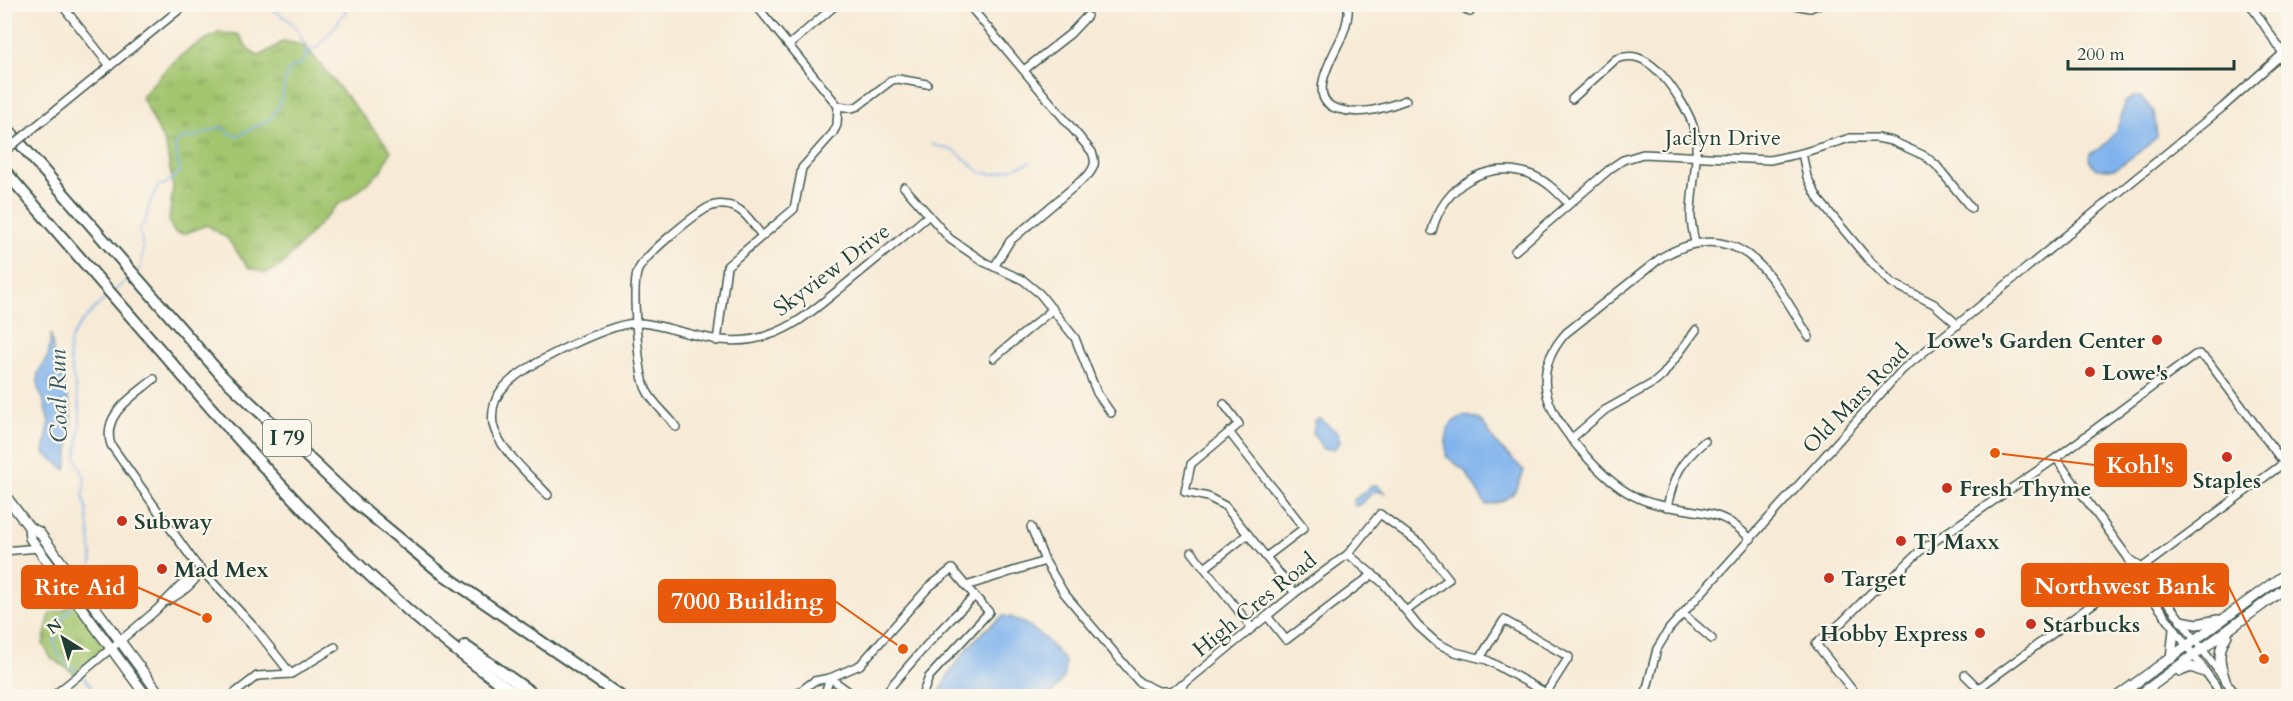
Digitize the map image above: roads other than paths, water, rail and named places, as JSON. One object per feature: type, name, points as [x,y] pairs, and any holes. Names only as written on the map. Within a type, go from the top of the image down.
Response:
[{"type":"highway","name":"I 79","points":[[4,125],[224,377],[355,502],[440,572],[620,696]]},
{"type":"highway","name":"I 79","points":[[4,170],[121,307],[256,459],[330,536],[437,626],[536,696]]},
{"type":"highway","points":[[330,536],[413,615],[519,696]]},
{"type":"main road","points":[[4,494],[29,527],[39,532],[161,696]]},
{"type":"main road","points":[[29,527],[30,538],[147,696]]},
{"type":"main road","points":[[2118,696],[2289,572]]},
{"type":"main road","points":[[2138,696],[2289,586]]},
{"type":"main road","points":[[2181,621],[2197,624],[2224,619]]},
{"type":"main road","points":[[2171,658],[2174,629]]},
{"type":"main road","points":[[2225,680],[2219,664],[2219,653],[2230,629]]},
{"type":"main road","points":[[2144,696],[2183,669],[2195,667],[2204,672]]},
{"type":"street","points":[[61,4],[110,66]]},
{"type":"street","points":[[4,152],[186,4]]},
{"type":"street","points":[[717,341],[727,267],[794,209],[802,168],[837,125],[838,106],[755,4]]},
{"type":"street","points":[[789,45],[837,4]]},
{"type":"street","points":[[968,4],[1092,153],[1095,164],[1089,174],[1010,241],[994,267]]},
{"type":"street","points":[[1348,4],[1343,33],[1324,73],[1325,98],[1332,107],[1344,111],[1382,109],[1406,100]]},
{"type":"street","points":[[1458,4],[1470,12]]},
{"type":"street","points":[[1789,4],[1810,8],[1820,4]]},
{"type":"street","points":[[2250,4],[2286,51],[2289,61]]},
{"type":"street","points":[[1024,70],[1070,34],[1087,16]]},
{"type":"street","name":"Old Mars Road","points":[[1645,696],[1657,649],[1665,635],[1890,382],[2223,108],[2286,51]]},
{"type":"street","points":[[1572,99],[1616,59],[1635,56],[1643,58],[1669,83],[1691,122],[1695,136],[1691,213],[1695,243]]},
{"type":"street","points":[[838,106],[852,108],[858,106],[892,80],[927,84]]},
{"type":"street","name":"Jaclyn Drive","points":[[1515,251],[1611,168],[1633,155],[1643,154],[1770,160],[1850,138],[1892,141],[1925,156],[1971,208]]},
{"type":"street","points":[[1802,153],[1807,177],[1819,200],[1868,259],[1892,284],[1934,304],[1958,324]]},
{"type":"street","points":[[1432,231],[1436,214],[1449,195],[1471,179],[1494,172],[1517,171],[1533,176],[1545,182],[1569,204]]},
{"type":"street","points":[[904,186],[950,239],[994,267],[1023,280],[1040,294],[1075,339],[1097,393],[1111,413]]},
{"type":"street","points":[[676,427],[651,398],[643,382],[636,279],[640,264],[702,212],[717,205],[733,206],[744,213],[762,236]]},
{"type":"street","name":"Skyview Drive","points":[[548,495],[496,434],[492,413],[495,400],[512,379],[574,344],[602,332],[638,323],[717,341],[757,339],[782,330],[797,322],[929,215]]},
{"type":"street","points":[[1751,539],[1738,528],[1716,516],[1667,507],[1638,498],[1611,482],[1571,439],[1554,416],[1546,390],[1548,364],[1558,341],[1566,333],[1648,267],[1678,248],[1695,243],[1727,245],[1755,260],[1774,280],[1809,337]]},
{"type":"street","points":[[994,358],[1053,309]]},
{"type":"street","points":[[1571,439],[1605,410],[1655,382],[1663,375],[1696,330]]},
{"type":"street","points":[[1857,696],[1816,644],[1920,551],[2056,458],[2185,361],[2199,354],[2208,361],[2286,461],[1995,676],[1980,688],[1972,695],[1965,675],[1980,688],[1987,696]]},
{"type":"street","points":[[154,379],[122,405],[115,414],[109,428],[109,440],[118,458],[201,569],[254,627],[291,675]]},
{"type":"street","points":[[1224,405],[1239,424],[1191,464],[1185,492],[1208,496],[1221,503],[1295,593]]},
{"type":"street","points":[[1229,432],[1304,528],[1266,557]]},
{"type":"street","points":[[1667,507],[1677,472],[1690,453],[1705,441]]},
{"type":"street","points":[[2056,458],[2130,559],[2142,568],[2237,696]]},
{"type":"street","name":"High Cres Road","points":[[1143,696],[1159,691],[1170,691],[1184,684],[1295,593],[1348,554],[1380,514],[1422,545],[1449,579],[1406,611]]},
{"type":"street","points":[[1031,527],[1045,561],[1064,593],[1139,682],[1143,696]]},
{"type":"street","points":[[1204,568],[1248,534]]},
{"type":"street","points":[[4,551],[38,548]]},
{"type":"street","points":[[1192,552],[1252,628]]},
{"type":"street","points":[[1348,554],[1373,574],[1424,633],[1455,652],[1480,658],[1546,693],[1569,657],[1504,620],[1480,658]]},
{"type":"street","points":[[2152,582],[2152,567],[2157,556]]},
{"type":"street","points":[[2130,559],[2134,573],[2223,696]]},
{"type":"street","points":[[966,586],[1045,561]]},
{"type":"street","points":[[53,696],[165,602],[177,596],[196,580],[201,569]]},
{"type":"street","points":[[794,696],[814,681],[830,678],[860,664],[928,588],[952,569],[989,612],[929,677],[922,696]]},
{"type":"street","points":[[1267,616],[1286,640],[1373,574]]},
{"type":"street","points":[[2116,587],[2131,585],[2149,594]]},
{"type":"street","points":[[888,696],[887,691],[912,662],[975,596]]},
{"type":"street","points":[[1683,614],[1712,639]]},
{"type":"street","points":[[231,696],[257,676],[291,675],[335,647]]},
{"type":"street","points":[[1987,696],[1995,676]]},
{"type":"street","points":[[824,696],[830,678]]},
{"type":"street","points":[[830,678],[855,696]]},
{"type":"street","points":[[1139,682],[1169,696]]},
{"type":"street","name":"High Cres Road","points":[[1180,696],[1184,684]]},
{"type":"water","points":[[2132,97],[2141,97],[2154,112],[2157,136],[2145,148],[2115,169],[2096,169],[2089,160],[2090,153],[2110,139],[2121,119],[2124,103]]},
{"type":"water","points":[[51,334],[56,369],[63,380],[71,410],[71,435],[66,470],[44,453],[49,422],[38,388],[38,373],[48,356]]},
{"type":"water","points":[[1465,416],[1481,421],[1496,443],[1524,471],[1515,491],[1507,499],[1486,505],[1465,471],[1446,456],[1446,436],[1450,426],[1458,418]]},
{"type":"water","points":[[1320,419],[1337,432],[1340,442],[1334,449],[1323,449],[1313,433],[1315,421]]},
{"type":"water","points":[[1373,485],[1377,485],[1385,493],[1375,491],[1355,506],[1353,502],[1355,499]]},
{"type":"water","points":[[1004,616],[1030,627],[1053,647],[1065,662],[1064,677],[1050,696],[939,696],[956,663],[984,631]]},
{"type":"waterway","points":[[262,4],[287,18],[298,30],[302,37],[306,57]]},
{"type":"waterway","name":"Coal Run","points":[[138,270],[141,268],[143,247],[139,228],[145,223],[149,205],[158,186],[167,183],[180,172],[175,146],[181,138],[197,136],[222,127],[238,136],[270,119],[280,104],[287,73],[291,68],[302,63],[310,51],[317,47],[335,27],[350,4]]},
{"type":"waterway","points":[[931,144],[955,151],[982,173],[996,174],[1031,162]]},
{"type":"waterway","name":"Coal Run","points":[[115,290],[130,277]]},
{"type":"waterway","name":"Coal Run","points":[[85,590],[91,578],[92,556],[87,510],[83,497],[85,479],[76,457],[80,410],[69,354],[71,340],[77,329],[107,297]]},
{"type":"waterway","name":"Coal Run","points":[[74,603],[59,624],[54,645],[62,659],[78,672]]},
{"type":"waterway","name":"Coal Run","points":[[82,675],[99,696]]},
{"type":"place","name":"Lowe's Garden Center","points":[[2157,340]]},
{"type":"place","name":"Lowe's","points":[[2090,372]]},
{"type":"place","name":"Kohl's","points":[[1995,453]]},
{"type":"place","name":"Staples","points":[[2227,457]]},
{"type":"place","name":"Fresh Thyme","points":[[1947,488]]},
{"type":"place","name":"Subway","points":[[122,521]]},
{"type":"place","name":"TJ Maxx","points":[[1901,541]]},
{"type":"place","name":"Mad Mex","points":[[162,569]]},
{"type":"place","name":"Target","points":[[1829,578]]},
{"type":"place","name":"Rite Aid","points":[[207,618]]},
{"type":"place","name":"Starbucks","points":[[2031,624]]},
{"type":"place","name":"Hobby Express","points":[[1980,633]]},
{"type":"place","name":"7000 Building","points":[[903,649]]},
{"type":"place","name":"Northwest Bank","points":[[2264,659]]}]
